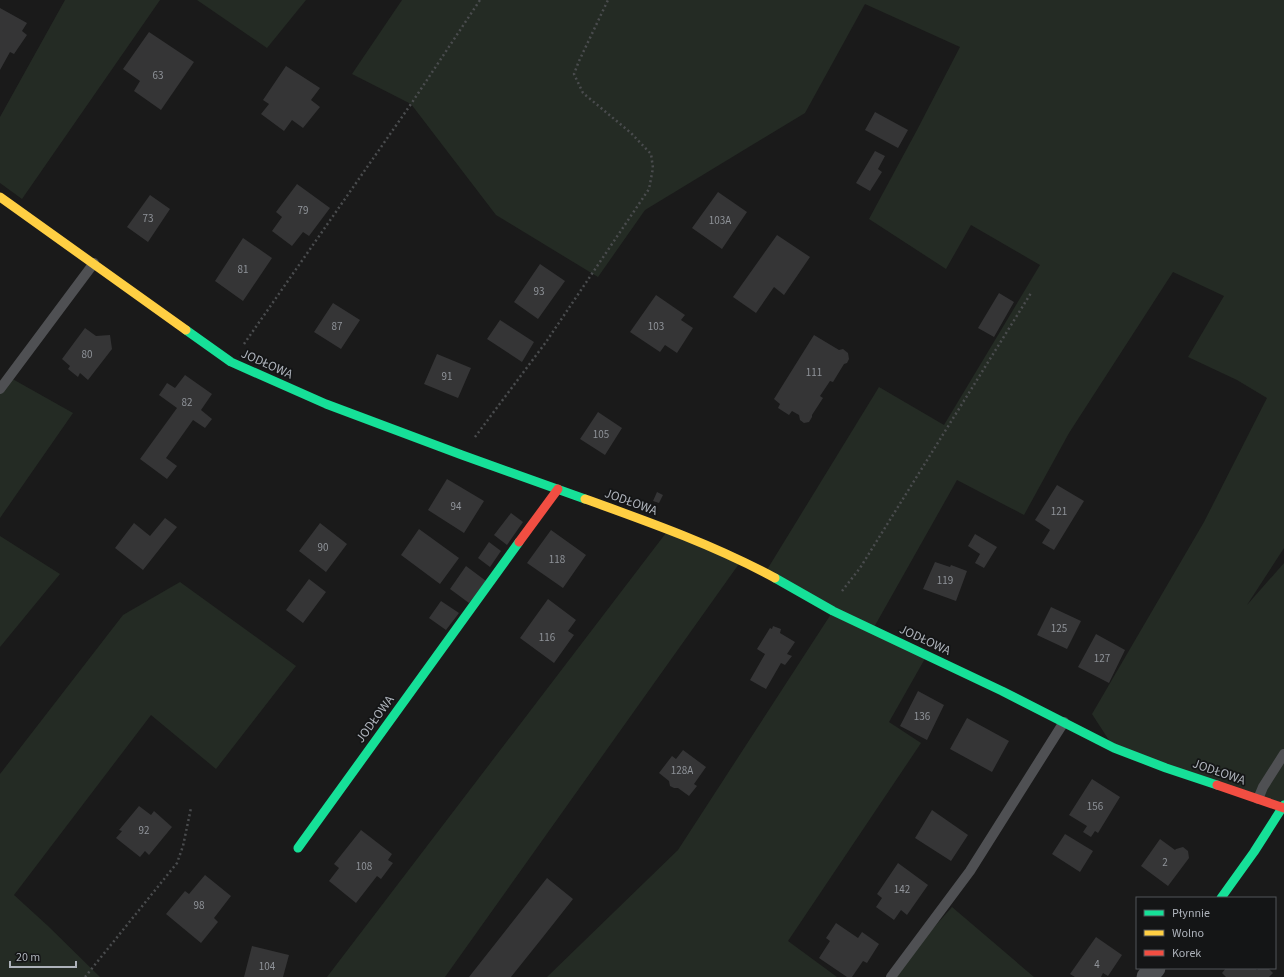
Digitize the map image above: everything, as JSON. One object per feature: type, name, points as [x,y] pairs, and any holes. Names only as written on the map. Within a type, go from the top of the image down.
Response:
[{"type":"street","name":"JODŁOWA","points":[[1,200],[94,263],[231,362],[326,404],[462,455],[669,529],[705,544],[764,573],[830,610],[1002,691],[1114,748],[1166,768],[1283,807]]},
{"type":"street","name":"JODŁOWA","points":[[298,848],[558,489]]},
{"type":"street","points":[[1222,897],[1254,852],[1283,807]]},
{"type":"street","points":[[1147,977],[1154,969]]},
{"type":"lane","points":[[0,389],[94,263]]},
{"type":"lane","points":[[891,977],[970,871],[1064,722]]},
{"type":"lane","points":[[1258,799],[1263,786],[1284,754]]},
{"type":"path","points":[[231,362],[411,104],[480,0]]},
{"type":"path","points":[[462,455],[546,342],[649,189],[653,168],[650,154],[631,133],[583,93],[574,74],[608,0]]},
{"type":"path","points":[[830,610],[837,598],[860,568],[1031,293]]},
{"type":"path","points":[[85,977],[177,863],[183,846],[190,808]]},
{"type":"shaded area","points":[[65,0],[160,0],[22,199],[0,183],[0,117]]},
{"type":"shaded area","points":[[197,0],[306,0],[267,48]]},
{"type":"shaded area","points":[[402,0],[1284,0],[1284,548],[1247,605],[1284,563],[1284,805],[1114,748],[1092,714],[1204,522],[1267,398],[1237,380],[1188,357],[1224,296],[1173,272],[1069,433],[1024,515],[957,480],[873,629],[927,655],[889,722],[921,743],[788,941],[837,977],[547,977],[678,850],[833,611],[765,573],[879,387],[944,425],[1040,265],[971,225],[946,269],[869,219],[960,47],[865,4],[805,113],[645,210],[598,277],[496,215],[411,104],[352,74]]},
{"type":"shaded area","points":[[9,377],[73,413],[0,518],[0,388]]},
{"type":"shaded area","points":[[669,529],[741,561],[445,977],[327,977]]},
{"type":"shaded area","points":[[0,536],[60,574],[0,647]]},
{"type":"shaded area","points":[[180,582],[296,666],[216,769],[151,715],[14,895],[100,977],[0,977],[0,774],[123,615]]},
{"type":"shaded area","points":[[952,907],[1034,977],[890,977]]},
{"type":"building","points":[[0,8],[27,23],[22,31],[27,35],[14,54],[10,52],[0,70]]},
{"type":"building","points":[[149,32],[194,62],[161,110],[134,91],[140,81],[123,69]]},
{"type":"building","points":[[286,66],[320,88],[311,100],[320,107],[303,128],[292,120],[284,131],[261,114],[269,104],[263,100]]},
{"type":"building","points":[[875,112],[908,130],[898,148],[865,130]]},
{"type":"building","points":[[875,151],[885,156],[878,169],[882,172],[870,191],[856,183]]},
{"type":"building","points":[[297,184],[330,208],[309,236],[303,232],[292,246],[272,231],[282,217],[276,212]]},
{"type":"building","points":[[718,192],[747,212],[722,249],[692,228]]},
{"type":"building","points":[[150,195],[170,209],[148,242],[127,227]]},
{"type":"building","points":[[777,235],[810,257],[784,295],[774,287],[756,313],[733,297]]},
{"type":"building","points":[[243,238],[272,258],[243,301],[215,281]]},
{"type":"building","points":[[540,264],[565,281],[538,319],[514,302]]},
{"type":"building","points":[[999,293],[1014,302],[994,337],[978,328]]},
{"type":"building","points":[[656,295],[685,315],[681,320],[693,328],[677,353],[665,345],[660,352],[630,332]]},
{"type":"building","points":[[333,303],[360,320],[341,349],[314,332]]},
{"type":"building","points":[[500,320],[534,342],[522,362],[487,339]]},
{"type":"building","points":[[85,328],[96,336],[110,335],[112,349],[88,380],[80,373],[78,377],[68,369],[70,366],[62,359]]},
{"type":"building","points":[[814,335],[839,350],[843,349],[848,353],[849,359],[847,363],[844,364],[833,382],[830,381],[820,396],[823,398],[809,422],[804,423],[800,420],[799,415],[792,411],[789,415],[778,408],[780,404],[774,399]]},
{"type":"building","points":[[437,354],[471,368],[458,398],[424,384]]},
{"type":"building","points":[[185,375],[212,394],[201,410],[212,419],[205,428],[193,420],[166,458],[177,466],[167,479],[140,459],[177,408],[159,395],[167,383],[175,388]]},
{"type":"building","points":[[598,412],[622,428],[605,455],[580,439]]},
{"type":"building","points":[[447,479],[484,501],[464,533],[428,510]]},
{"type":"building","points":[[1057,485],[1084,501],[1054,550],[1042,543],[1050,530],[1035,520]]},
{"type":"building","points":[[657,492],[663,495],[659,503],[653,501]]},
{"type":"building","points":[[511,513],[523,522],[507,545],[494,535]]},
{"type":"building","points":[[165,518],[177,527],[143,570],[115,548],[134,523],[150,536]]},
{"type":"building","points":[[320,523],[347,544],[326,572],[299,551]]},
{"type":"building","points":[[419,529],[459,558],[440,584],[401,555]]},
{"type":"building","points":[[551,530],[586,555],[563,588],[527,563]]},
{"type":"building","points":[[975,534],[997,547],[984,568],[975,563],[980,554],[968,546]]},
{"type":"building","points":[[489,542],[501,551],[490,567],[478,558]]},
{"type":"building","points":[[935,562],[950,567],[951,565],[967,571],[956,601],[923,589]]},
{"type":"building","points":[[466,566],[486,581],[469,603],[450,589]]},
{"type":"building","points":[[309,579],[326,592],[303,623],[286,610]]},
{"type":"building","points":[[548,599],[576,620],[568,631],[574,635],[554,663],[520,638]]},
{"type":"building","points":[[441,601],[459,613],[446,630],[429,618]]},
{"type":"building","points":[[1051,607],[1081,621],[1067,649],[1037,635]]},
{"type":"building","points":[[773,626],[781,629],[780,633],[795,642],[787,654],[792,656],[785,665],[781,663],[766,689],[750,680],[765,654],[757,649],[770,628],[772,629]]},
{"type":"building","points":[[1096,634],[1125,650],[1109,683],[1078,667]]},
{"type":"building","points":[[918,691],[944,705],[927,740],[900,726]]},
{"type":"building","points":[[967,718],[1009,741],[992,772],[950,749]]},
{"type":"building","points":[[683,750],[706,767],[694,784],[697,786],[689,796],[678,788],[670,786],[669,781],[659,773],[672,756],[676,759]]},
{"type":"building","points":[[1092,779],[1120,797],[1098,833],[1095,831],[1091,837],[1083,832],[1087,826],[1069,815]]},
{"type":"building","points":[[139,806],[151,815],[154,811],[172,827],[149,855],[145,851],[140,857],[116,838],[122,831],[119,830]]},
{"type":"building","points":[[932,810],[968,835],[951,861],[915,838]]},
{"type":"building","points":[[361,830],[392,854],[388,860],[393,863],[381,879],[377,876],[356,903],[329,881],[339,868],[334,864]]},
{"type":"building","points":[[1065,834],[1093,851],[1080,872],[1052,854]]},
{"type":"building","points":[[1160,839],[1175,850],[1183,847],[1188,851],[1189,858],[1168,886],[1141,866]]},
{"type":"building","points":[[898,863],[928,885],[907,915],[901,910],[894,920],[876,907],[882,898],[877,894]]},
{"type":"building","points":[[205,875],[231,896],[214,918],[218,922],[201,943],[166,914],[185,891],[189,894]]},
{"type":"building","points":[[547,878],[573,899],[511,977],[469,977]]},
{"type":"building","points":[[836,923],[858,938],[862,932],[879,944],[867,963],[863,961],[852,977],[847,977],[819,958],[830,941],[826,938]]},
{"type":"building","points":[[1096,937],[1122,955],[1108,976],[1103,973],[1101,977],[1075,977],[1070,974]]},
{"type":"building","points":[[252,946],[289,955],[283,977],[244,977]]},
{"type":"building","points":[[1225,969],[1269,969],[1273,973],[1269,977],[1226,977],[1222,973]]},
{"type":"traffic: fast","points":[[186,330],[231,362],[326,404],[585,499]]},
{"type":"traffic: fast","points":[[298,848],[519,542]]},
{"type":"traffic: fast","points":[[775,578],[833,611],[1002,691],[1114,748],[1166,768],[1217,785]]},
{"type":"traffic: fast","points":[[1222,897],[1254,852],[1284,805]]},
{"type":"traffic: slow","points":[[0,197],[186,330]]},
{"type":"traffic: slow","points":[[585,499],[657,525],[729,555],[775,578]]},
{"type":"traffic: jam","points":[[519,542],[558,489]]},
{"type":"traffic: jam","points":[[1217,785],[1284,808]]}]
